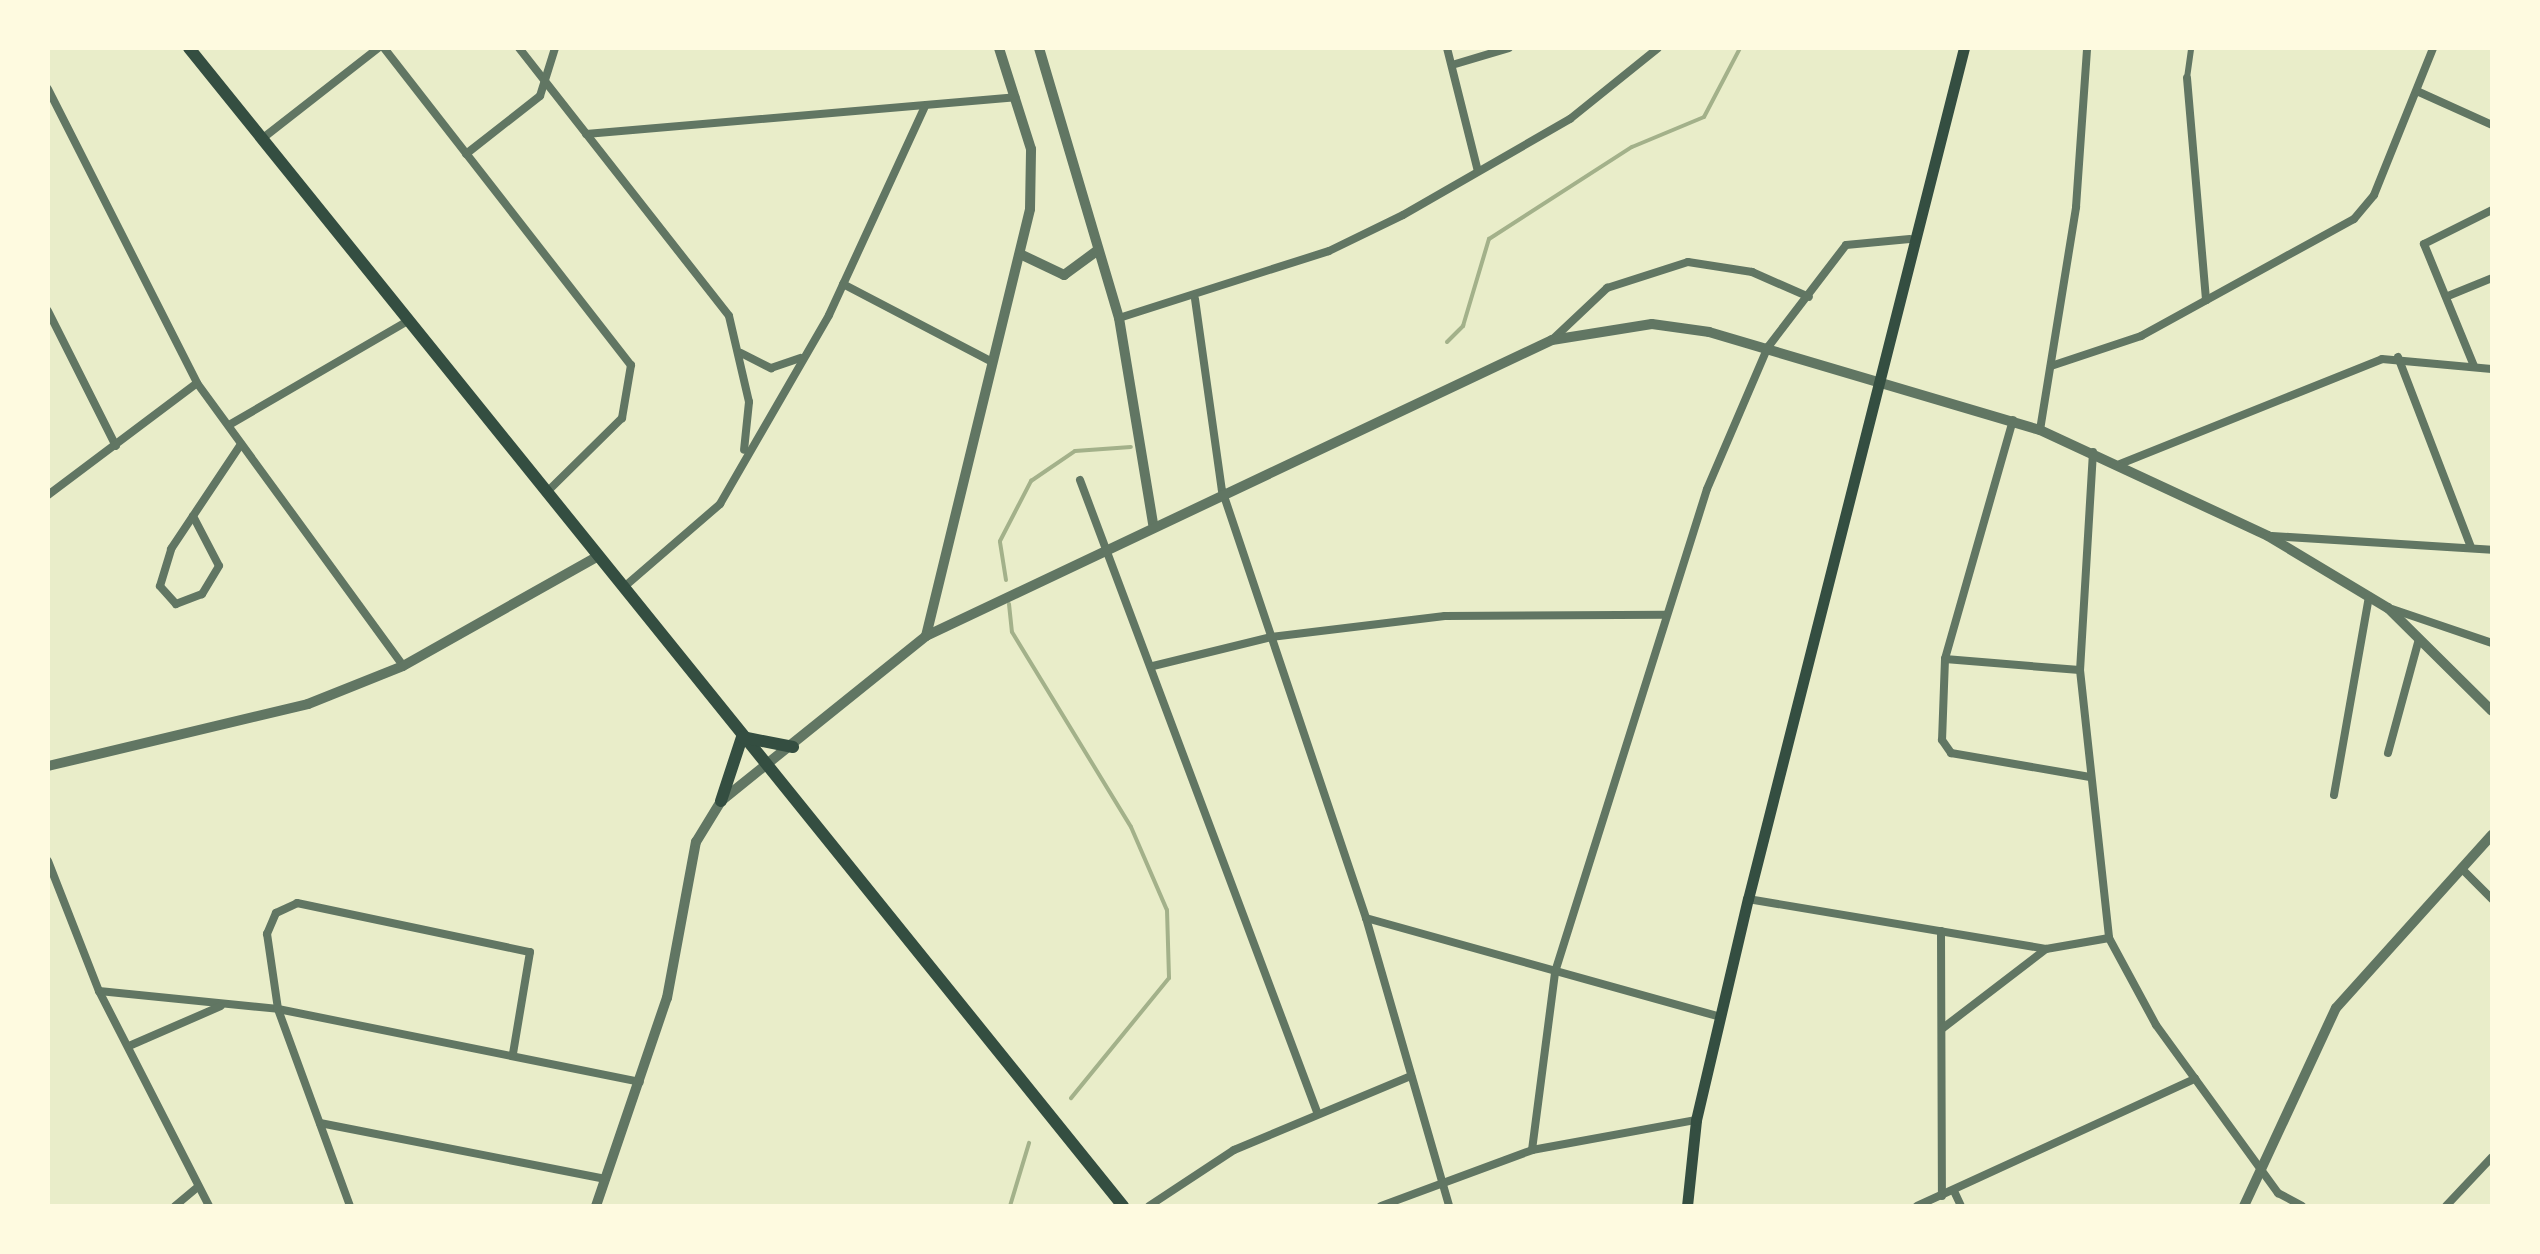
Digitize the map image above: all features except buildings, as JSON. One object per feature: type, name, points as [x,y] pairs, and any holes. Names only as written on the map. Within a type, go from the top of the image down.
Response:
[{"type":"main road","points":[[189,48],[1123,1206]]},
{"type":"main road","points":[[1687,1206],[1696,1120],[1748,899],[1873,382],[1964,48]]},
{"type":"main road","points":[[742,737],[793,747]]},
{"type":"main road","points":[[721,801],[742,737]]},
{"type":"street","points":[[262,138],[381,48],[631,365],[622,418],[548,491]]},
{"type":"street","points":[[519,48],[729,316],[750,402],[744,454]]},
{"type":"street","points":[[466,154],[546,83],[554,48]]},
{"type":"street","points":[[926,636],[990,360],[1020,254],[1031,149],[999,48]]},
{"type":"street","points":[[1039,48],[1118,318],[1154,524]]},
{"type":"street","points":[[1447,48],[1478,171]]},
{"type":"street","points":[[1452,64],[1509,48]]},
{"type":"street","points":[[1118,318],[1195,299],[1329,251],[1478,171],[1620,86],[1658,48]]},
{"type":"street","points":[[2040,430],[2076,207],[2087,48]]},
{"type":"street","points":[[2191,48],[2187,78],[2206,300]]},
{"type":"street","points":[[2051,366],[2141,336],[2354,219],[2419,92],[2433,48]]},
{"type":"street","points":[[48,89],[197,383],[403,666]]},
{"type":"street","points":[[2419,92],[2492,126]]},
{"type":"street","points":[[586,134],[924,108],[1015,96]]},
{"type":"street","points":[[624,587],[706,522],[843,284],[924,108]]},
{"type":"street","points":[[2474,366],[2425,241],[2492,210]]},
{"type":"street","points":[[1532,1150],[1556,972],[1666,615],[1768,347],[1846,245],[1910,239]]},
{"type":"street","points":[[1083,268],[1098,250]]},
{"type":"street","points":[[1020,254],[1053,275],[1083,268],[1105,274]]},
{"type":"street","points":[[1552,340],[1608,288],[1688,262],[1752,272],[1809,297]]},
{"type":"street","points":[[2448,296],[2492,278]]},
{"type":"street","points":[[843,284],[990,360]]},
{"type":"street","points":[[1195,299],[1222,490],[1366,918],[1448,1206]]},
{"type":"street","points":[[48,312],[116,446]]},
{"type":"street","points":[[229,426],[408,321]]},
{"type":"street","points":[[596,1206],[668,998],[696,842],[721,801],[793,747],[926,636],[1222,490],[1552,340],[1652,324],[1768,347],[2040,430],[2268,536],[2369,596],[2388,608],[2492,711]]},
{"type":"street","points":[[741,353],[772,368],[804,356]]},
{"type":"street","points":[[2398,357],[2471,547]]},
{"type":"street","points":[[2120,464],[2398,357],[2492,369]]},
{"type":"street","points":[[48,495],[197,383]]},
{"type":"street","points":[[2013,420],[1944,659],[1945,748],[2090,777]]},
{"type":"street","points":[[194,516],[219,566],[202,594],[176,604],[160,586],[194,516],[242,444]]},
{"type":"street","points":[[2093,452],[2080,670],[2109,938],[2195,1079],[2258,1168],[2302,1206]]},
{"type":"street","points":[[1080,480],[1153,666],[1316,1112]]},
{"type":"street","points":[[2268,536],[2492,550]]},
{"type":"street","points":[[48,766],[308,704],[403,666],[598,556]]},
{"type":"street","points":[[2334,795],[2369,596]]},
{"type":"street","points":[[2388,608],[2492,643]]},
{"type":"street","points":[[1153,666],[1271,637],[1446,616],[1666,615]]},
{"type":"street","points":[[2388,753],[2419,638]]},
{"type":"street","points":[[1944,659],[2080,670]]},
{"type":"street","points":[[2244,1206],[2258,1168],[2336,1008],[2492,835]]},
{"type":"street","points":[[48,861],[100,991],[209,1206]]},
{"type":"street","points":[[2461,868],[2492,899]]},
{"type":"street","points":[[1748,899],[2046,949],[2109,938]]},
{"type":"street","points":[[350,1206],[278,1009],[268,934],[276,913],[297,903],[530,952],[513,1054]]},
{"type":"street","points":[[1366,918],[1720,1017]]},
{"type":"street","points":[[1941,931],[1942,1196]]},
{"type":"street","points":[[1943,1028],[2046,949]]},
{"type":"street","points":[[100,991],[278,1009],[640,1082]]},
{"type":"street","points":[[129,1046],[225,1004]]},
{"type":"street","points":[[1149,1206],[1234,1150],[1316,1112],[1411,1076]]},
{"type":"street","points":[[1917,1206],[2195,1079]]},
{"type":"street","points":[[1381,1206],[1532,1150],[1696,1120]]},
{"type":"street","points":[[320,1123],[606,1179]]},
{"type":"street","points":[[2446,1206],[2492,1157]]},
{"type":"street","points":[[175,1206],[198,1187]]},
{"type":"street","points":[[1954,1191],[1961,1206]]},
{"type":"waterway","points":[[1447,342],[1463,326],[1489,239],[1632,147],[1704,117],[1740,48]]},
{"type":"waterway","points":[[1006,580],[1000,541],[1031,481],[1075,451],[1131,447]]},
{"type":"waterway","points":[[1009,604],[1012,632],[1131,827],[1167,910],[1169,978],[1071,1098]]},
{"type":"waterway","points":[[1010,1206],[1029,1143]]}]
